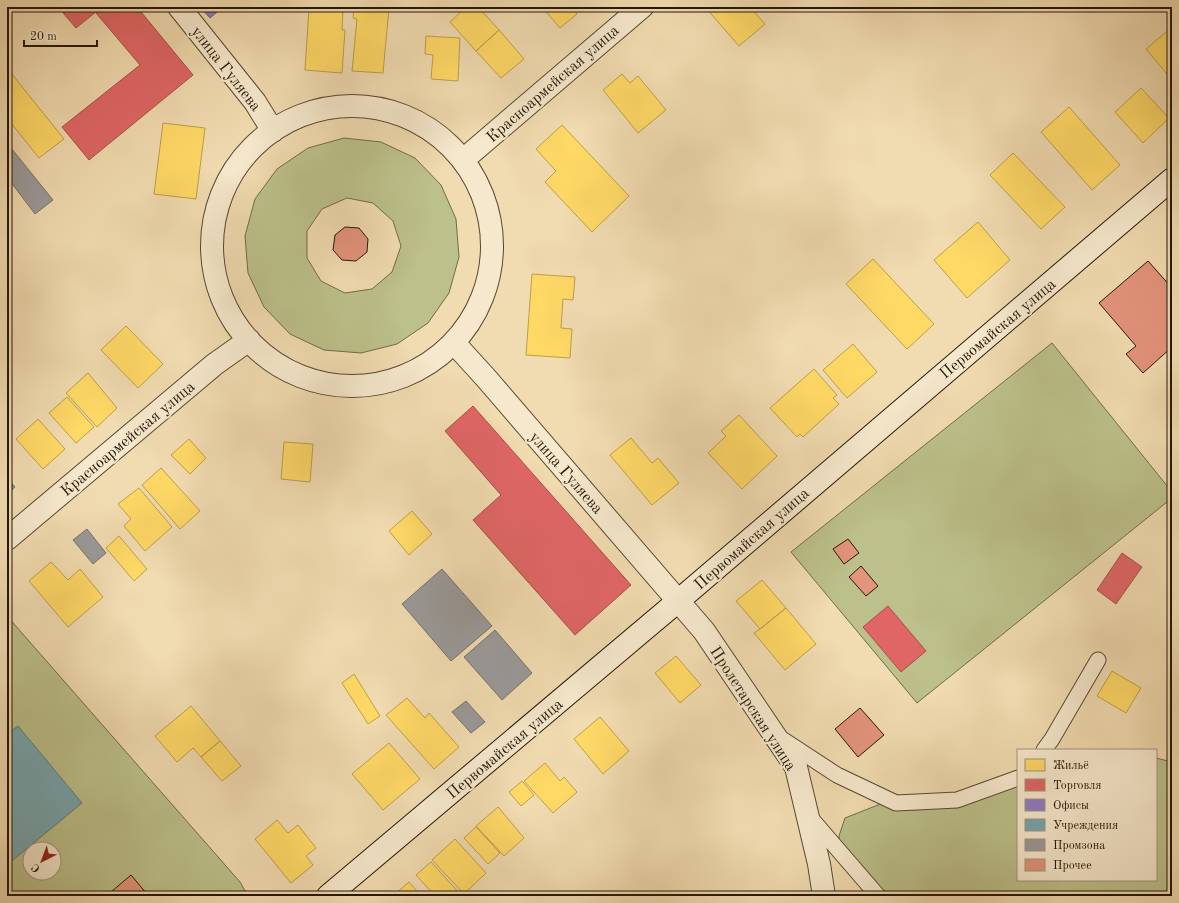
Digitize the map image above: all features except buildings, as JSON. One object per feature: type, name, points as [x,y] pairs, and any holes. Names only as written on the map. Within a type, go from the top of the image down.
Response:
[{"type":"street","name":"улица Гуляева","points":[[179,7],[255,102],[272,131]]},
{"type":"street","name":"Красноармейская улица","points":[[463,160],[642,7]]},
{"type":"street","points":[[354,106],[389,110],[422,124],[450,145],[463,160],[473,174],[489,214],[493,257],[483,299],[455,344],[431,362],[390,381],[345,386],[300,376],[262,353],[236,324],[218,288],[212,248],[217,209],[233,172],[258,142],[272,131],[285,123],[318,110],[354,106]]},
{"type":"street","name":"Первомайская улица","points":[[328,896],[678,601],[1172,179]]},
{"type":"street","name":"Красноармейская улица","points":[[7,539],[215,364],[249,340]]},
{"type":"street","name":"улица Гуляева","points":[[455,344],[678,601]]},
{"type":"street","name":"Пролетарская улица","points":[[678,601],[704,631],[796,767],[819,864],[824,896]]},
{"type":"lane","points":[[1045,749],[1098,660]]},
{"type":"lane","points":[[772,732],[837,775],[896,803],[957,800],[1017,778]]},
{"type":"lane","points":[[806,812],[878,896]]},
{"type":"green space","points":[[344,138],[381,142],[415,158],[441,185],[456,219],[459,257],[449,293],[428,323],[397,344],[361,353],[324,350],[290,334],[264,307],[248,273],[245,236],[255,199],[277,169],[308,148]],"holes":[[[347,198],[373,203],[393,221],[401,246],[392,272],[372,289],[345,293],[321,281],[307,258],[307,231],[322,209]]]},
{"type":"green space","points":[[1052,343],[1172,492],[1172,498],[917,703],[791,552]]},
{"type":"green space","points":[[7,616],[240,882],[248,896],[7,896]]},
{"type":"green space","points":[[1157,758],[1172,762],[1172,896],[879,896],[841,855],[839,836],[845,818],[883,803],[970,799],[1017,779],[1017,881],[1157,881]]}]
